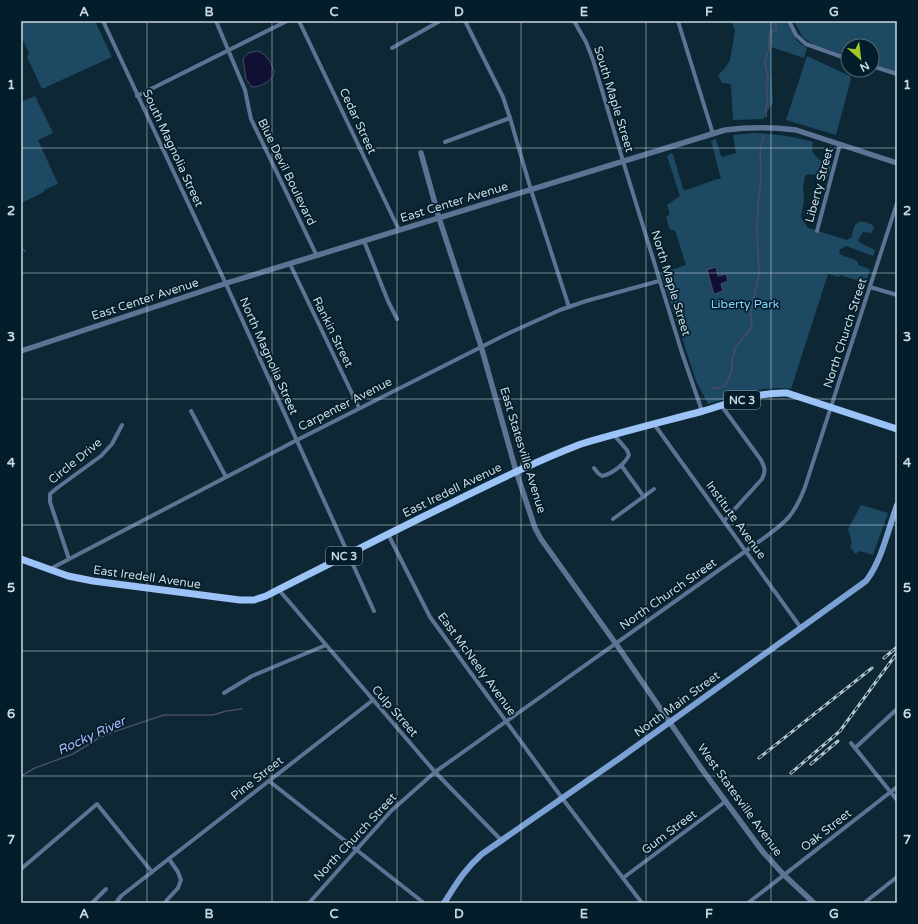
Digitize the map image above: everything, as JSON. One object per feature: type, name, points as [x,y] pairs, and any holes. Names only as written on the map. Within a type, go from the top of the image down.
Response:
[{"type":"main road","name":"East Iredell Avenue","points":[[21,559],[68,576],[93,581],[240,600],[254,600],[279,590],[348,554],[516,471],[580,444],[721,405],[763,394],[774,393],[795,395],[897,429]]},
{"type":"main road","name":"North Main Street","points":[[444,903],[469,865],[502,840],[866,582],[873,572],[897,505]]},
{"type":"street","name":"South Magnolia Street","points":[[103,21],[226,284]]},
{"type":"street","name":"Blue Devil Boulevard","points":[[216,21],[245,90],[251,119],[317,256]]},
{"type":"street","points":[[138,96],[287,21]]},
{"type":"street","name":"Cedar Street","points":[[299,21],[399,230]]},
{"type":"street","points":[[392,48],[440,21]]},
{"type":"street","points":[[465,21],[502,97],[510,118],[531,190],[569,307]]},
{"type":"street","name":"South Maple Street","points":[[574,21],[586,42],[593,60],[623,161]]},
{"type":"street","points":[[678,21],[713,134]]},
{"type":"street","points":[[789,21],[796,35],[806,44],[840,57]]},
{"type":"street","points":[[880,69],[897,74]]},
{"type":"street","points":[[445,142],[510,118]]},
{"type":"street","name":"East Center Avenue","points":[[21,351],[226,284],[399,230],[713,134],[740,128],[780,128],[814,135],[897,163]]},
{"type":"street","name":"Liberty Street","points":[[817,231],[840,144]]},
{"type":"street","name":"East Statesville Avenue","points":[[421,153],[439,218],[481,346],[516,471],[536,528],[541,539],[670,722]]},
{"type":"street","name":"North Maple Street","points":[[623,161],[682,353],[702,411]]},
{"type":"street","name":"North Church Street","points":[[309,903],[391,811],[435,772],[786,522],[797,507],[805,487],[897,203]]},
{"type":"street","points":[[364,241],[388,301],[397,319]]},
{"type":"street","name":"Rankin Street","points":[[290,264],[359,408]]},
{"type":"street","name":"Carpenter Avenue","points":[[50,570],[359,408],[533,321],[586,301],[660,281]]},
{"type":"street","name":"North Magnolia Street","points":[[226,284],[374,611]]},
{"type":"street","points":[[870,287],[897,295]]},
{"type":"street","points":[[721,405],[761,460],[765,468],[762,479],[724,521]]},
{"type":"street","points":[[191,410],[226,477]]},
{"type":"street","name":"Institute Avenue","points":[[654,424],[801,628]]},
{"type":"street","name":"Circle Drive","points":[[69,559],[50,502],[50,494],[101,456],[112,444],[122,425]]},
{"type":"street","points":[[594,468],[598,474],[602,476],[607,475],[626,461],[629,455],[627,450],[614,434]]},
{"type":"street","points":[[621,465],[644,497]]},
{"type":"street","points":[[613,519],[654,489]]},
{"type":"street","name":"East McNeely Avenue","points":[[388,534],[422,604],[430,617],[562,798],[642,903]]},
{"type":"street","name":"Culp Street","points":[[279,590],[435,772],[502,840]]},
{"type":"street","points":[[224,693],[252,676],[326,645]]},
{"type":"street","name":"Pine Street","points":[[116,903],[121,896],[373,700]]},
{"type":"street","points":[[855,748],[897,709]]},
{"type":"street","name":"West Statesville Avenue","points":[[670,722],[763,852],[785,876],[814,903]]},
{"type":"street","points":[[852,743],[897,800]]},
{"type":"street","points":[[269,781],[424,903]]},
{"type":"street","name":"Oak Street","points":[[748,903],[785,876],[897,786]]},
{"type":"street","name":"Gum Street","points":[[623,878],[726,801]]},
{"type":"street","points":[[21,868],[97,804],[152,872]]},
{"type":"street","points":[[166,901],[178,888],[181,880],[178,872],[169,859]]},
{"type":"street","points":[[864,903],[897,877]]},
{"type":"street","points":[[92,903],[106,889]]},
{"type":"green space","points":[[21,21],[95,21],[112,57],[42,89],[27,57],[29,53],[21,36]]},
{"type":"green space","points":[[731,21],[786,21],[797,41],[807,48],[804,58],[771,47],[773,102],[763,119],[733,120],[731,84],[722,83],[718,75],[730,60],[735,31]]},
{"type":"green space","points":[[794,21],[897,21],[897,72],[880,67],[880,38],[840,38],[840,53],[815,45],[803,38]]},
{"type":"green space","points":[[807,56],[840,71],[840,78],[851,78],[836,135],[786,120]]},
{"type":"green space","points":[[35,96],[53,133],[38,140],[58,184],[21,203],[21,102]]},
{"type":"green space","name":"Liberty Park","points":[[754,133],[798,138],[813,142],[812,147],[816,157],[830,164],[831,167],[827,177],[808,174],[805,176],[803,186],[804,200],[801,217],[808,228],[847,240],[852,237],[856,224],[860,222],[869,223],[874,227],[872,232],[863,232],[858,240],[862,244],[875,250],[873,256],[846,246],[839,250],[840,254],[856,260],[858,265],[870,269],[866,283],[840,275],[839,277],[828,274],[791,389],[770,388],[708,404],[696,381],[661,273],[686,265],[675,230],[670,230],[666,217],[670,214],[667,205],[680,196],[667,156],[671,153],[673,154],[683,189],[687,190],[717,179],[721,179],[711,141],[716,139],[721,156],[723,157],[736,153],[733,135]]},
{"type":"green space","points":[[861,505],[888,513],[873,555],[860,551],[855,554],[850,546],[852,542],[848,529]]},
{"type":"shaded area","points":[[258,51],[269,60],[274,74],[271,79],[265,83],[252,87],[246,79],[243,59],[248,53]]},
{"type":"shaded area","points":[[716,267],[718,276],[726,274],[728,281],[721,284],[723,291],[714,294],[707,270]]},
{"type":"waterway","points":[[766,117],[768,99],[766,85],[768,78],[765,62],[769,49],[769,35],[771,32],[776,30],[776,21]]},
{"type":"waterway","points":[[713,388],[720,388],[726,384],[732,371],[732,360],[736,346],[750,330],[752,325],[751,312],[759,273],[757,230],[761,179],[760,150],[764,135]]},
{"type":"waterway","points":[[21,248],[25,251]]},
{"type":"waterway","name":"Rocky River","points":[[21,776],[35,768],[73,754],[99,738],[113,732],[164,715],[213,715],[226,711],[242,709]]},
{"type":"railway","points":[[884,658],[897,647]]},
{"type":"railway","points":[[791,773],[840,731],[897,653]]},
{"type":"railway","points":[[759,758],[872,668]]},
{"type":"railway","points":[[811,764],[838,741]]}]
